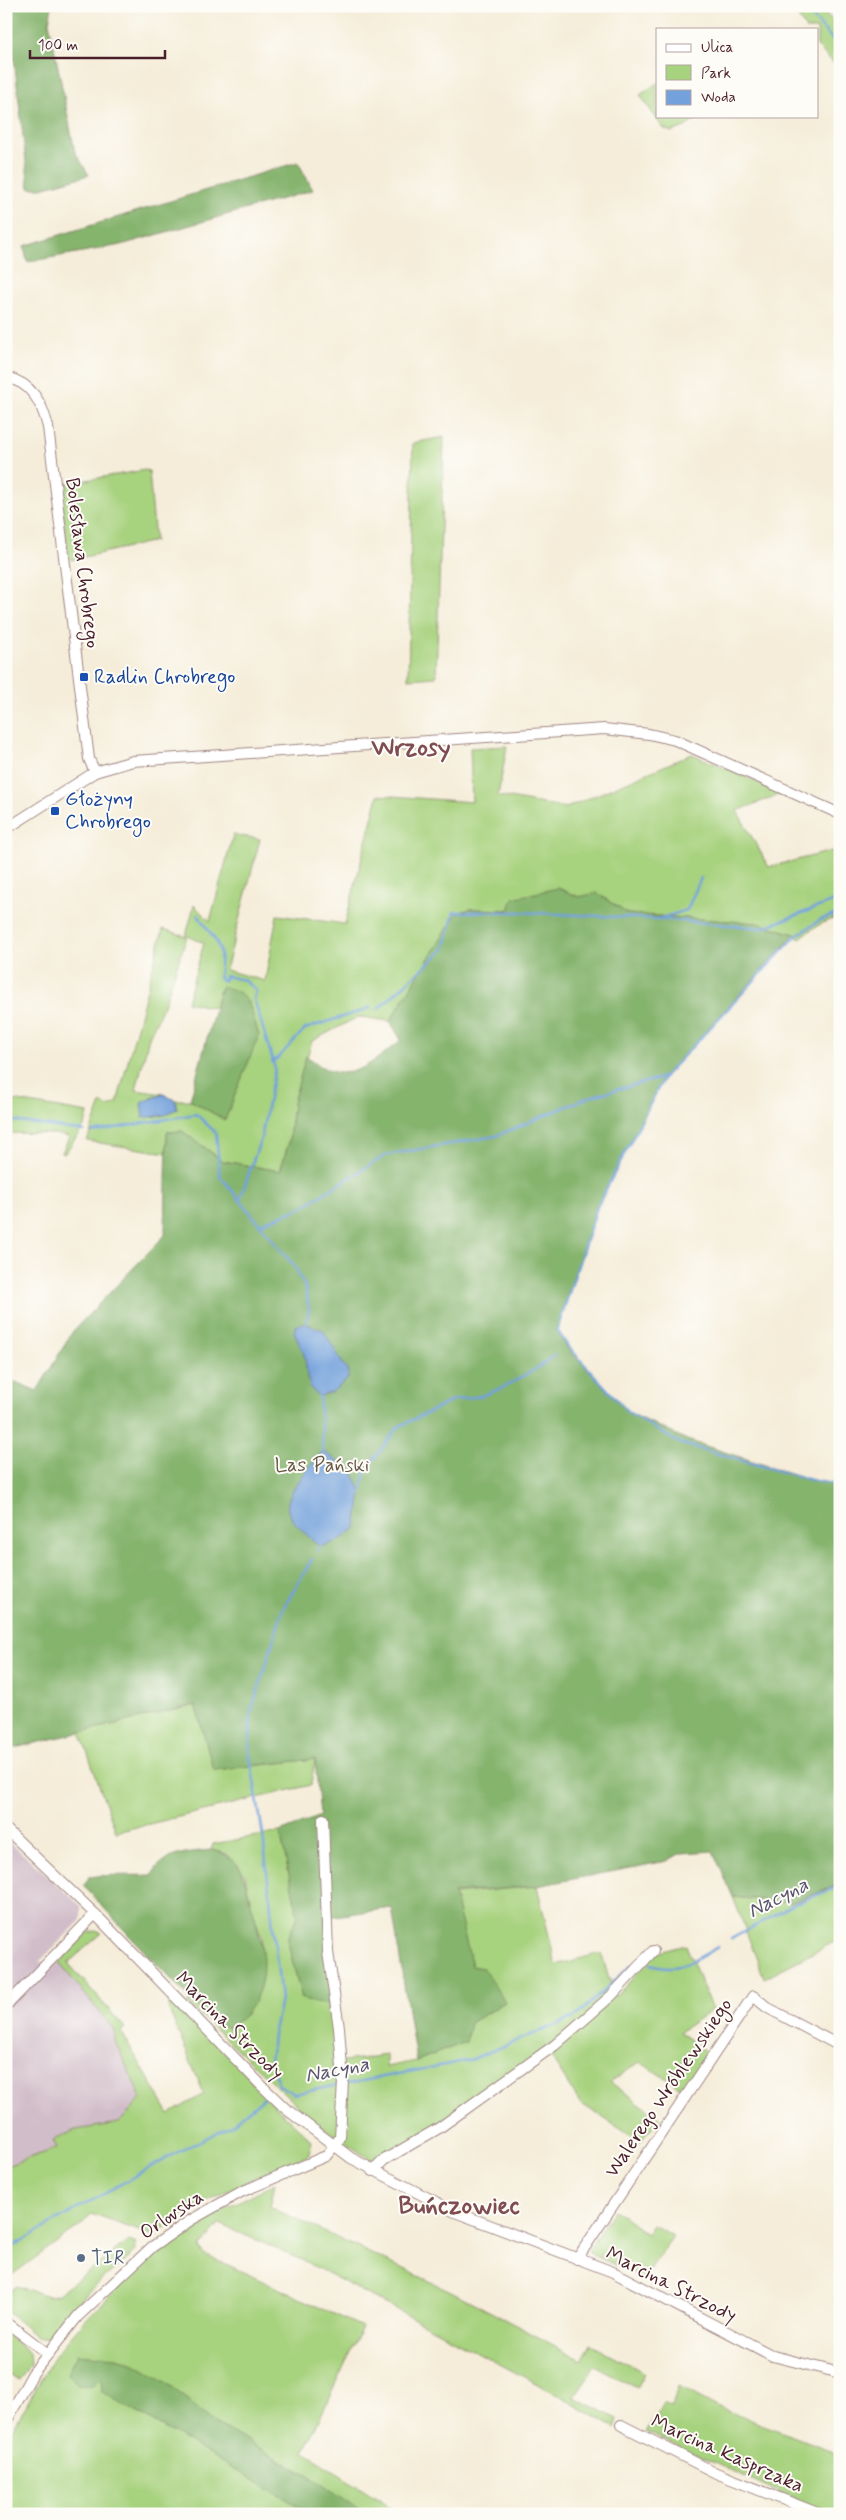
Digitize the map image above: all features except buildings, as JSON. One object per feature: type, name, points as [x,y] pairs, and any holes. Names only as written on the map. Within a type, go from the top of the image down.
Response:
[{"type":"street","name":"Bolesława Chrobrego","points":[[6,377],[22,383],[34,393],[43,407],[48,427],[89,758],[95,772]]},
{"type":"street","points":[[6,829],[95,772],[151,758],[604,729],[628,731],[675,740],[840,814]]},
{"type":"street","points":[[323,1819],[328,1952],[339,2028],[343,2084],[340,2138],[334,2147]]},
{"type":"street","name":"Marcina Strzody","points":[[6,1829],[95,1914],[263,2087],[334,2147],[373,2171],[455,2212],[613,2272],[773,2356],[840,2373]]},
{"type":"street","points":[[6,2006],[95,1914]]},
{"type":"street","points":[[373,2171],[384,2160],[439,2128],[555,2045],[611,1996],[653,1951]]},
{"type":"street","name":"Walerego Wróblewskiego","points":[[577,2259],[752,1996],[774,2012],[840,2046]]},
{"type":"street","name":"Orlovska","points":[[6,2422],[33,2373],[78,2316],[105,2289],[164,2239],[218,2204],[265,2181],[320,2159],[334,2147]]},
{"type":"street","points":[[6,2322],[48,2354]]},
{"type":"street","name":"Marcina Kasprzaka","points":[[621,2425],[716,2473],[820,2514]]},
{"type":"shaded area","points":[[6,1839],[81,1906],[81,1920],[39,1962],[59,1963],[115,2030],[115,2041],[141,2098],[119,2123],[76,2130],[54,2140],[57,2148],[6,2166]]},
{"type":"green space","points":[[8,6],[52,6],[49,22],[75,152],[89,175],[42,188],[29,188]]},
{"type":"green space","points":[[791,6],[819,6],[840,29],[840,70],[818,47],[818,28],[805,28]]},
{"type":"green space","points":[[656,84],[656,118],[640,95]]},
{"type":"green space","points":[[656,118],[698,118],[685,127],[671,132],[663,128]]},
{"type":"green space","points":[[298,162],[313,190],[121,245],[27,262],[24,246]]},
{"type":"green space","points":[[444,437],[436,677],[408,679],[413,443]]},
{"type":"green space","points":[[145,470],[149,471],[155,541],[71,560],[68,556],[60,487],[63,484]]},
{"type":"green space","points":[[507,746],[498,796],[566,808],[692,754],[783,793],[737,811],[769,867],[840,849],[840,917],[818,925],[799,939],[795,934],[757,923],[627,914],[597,894],[579,897],[558,888],[509,910],[470,909],[418,978],[390,1021],[358,1017],[312,1041],[293,1103],[289,1142],[280,1171],[223,1161],[182,1131],[167,1132],[167,1153],[87,1141],[101,1103],[108,1107],[117,1103],[163,929],[186,936],[194,905],[210,921],[233,835],[260,839],[226,970],[265,981],[277,915],[345,924],[378,795],[472,802],[470,748]],"holes":[[[187,936],[204,943],[187,1002],[214,1008],[221,987],[225,1120],[190,1100],[175,1100],[177,1109],[151,1098],[163,1094],[136,1090],[149,1037],[164,1005]]]},
{"type":"green space","name":"Las Pański","points":[[558,888],[579,897],[597,893],[628,914],[757,923],[795,934],[664,1077],[597,1207],[557,1330],[566,1346],[628,1412],[687,1440],[815,1481],[840,1485],[840,1884],[790,1903],[733,1897],[713,1851],[681,1853],[667,1861],[537,1886],[454,1893],[472,1966],[483,1968],[505,2002],[470,2023],[466,2042],[416,2061],[392,1908],[328,1917],[336,2007],[302,1999],[287,1939],[298,1916],[280,1832],[320,1816],[315,1759],[214,1770],[195,1705],[6,1750],[6,1378],[37,1391],[73,1331],[165,1235],[167,1132],[182,1131],[223,1161],[280,1171],[289,1142],[293,1103],[306,1056],[323,1068],[346,1073],[366,1066],[376,1060],[401,1040],[390,1021],[457,913],[470,909],[509,910],[513,898]]},
{"type":"green space","points":[[221,987],[238,992],[244,997],[251,1010],[259,1035],[225,1120],[190,1100]]},
{"type":"green space","points":[[6,1099],[88,1113],[85,1125],[65,1153],[62,1153],[69,1137],[55,1134],[6,1133]]},
{"type":"green space","points":[[196,1705],[214,1770],[315,1759],[311,1785],[116,1832],[80,1732]]},
{"type":"green space","points":[[280,1832],[298,1916],[287,1939],[302,1999],[333,2006],[338,2062],[386,2055],[386,2067],[416,2061],[465,2042],[469,2023],[505,2002],[472,1966],[453,1894],[537,1886],[556,1965],[601,1953],[615,1997],[656,1953],[686,1945],[712,2010],[679,2032],[709,2054],[682,2089],[640,2062],[610,2082],[660,2118],[641,2142],[580,2103],[549,2054],[376,2163],[320,2126],[188,2004],[192,2001],[209,2017],[228,2027],[246,2014],[253,2000],[262,1939],[251,1905],[245,1875],[227,1854],[211,1850],[213,1844]]},
{"type":"green space","points":[[211,1850],[231,1858],[241,1871],[262,1948],[263,1961],[260,1988],[244,2015],[228,2028],[205,2013],[192,2001],[84,1886],[89,1877],[152,1875],[163,1862],[177,1855]]},
{"type":"green space","points":[[840,1884],[840,1939],[764,1978],[733,1897],[790,1903]]},
{"type":"green space","points":[[95,1931],[102,1933],[68,1963],[125,2028],[122,2033],[169,2114],[204,2094],[169,2010],[169,1990],[280,2111],[312,2141],[308,2156],[262,2174],[189,2210],[154,2236],[91,2214],[82,2224],[6,2279],[6,2166],[57,2148],[53,2140],[76,2130],[119,2123],[141,2098],[115,2041],[115,2030],[59,1963],[87,1933]]},
{"type":"green space","points":[[275,2183],[270,2207],[451,2291],[582,2360],[591,2344],[645,2373],[637,2388],[595,2366],[574,2397],[618,2419],[615,2428],[547,2389],[308,2263],[220,2224],[200,2247],[204,2254],[362,2327],[304,2452],[401,2514],[6,2514],[6,2441],[53,2358],[89,2316],[140,2267],[218,2212]]},
{"type":"green space","points":[[614,2210],[647,2234],[653,2225],[673,2236],[644,2278],[589,2253],[589,2249]]},
{"type":"green space","points":[[129,2241],[135,2243],[136,2251],[90,2290],[49,2337],[37,2337],[6,2311],[6,2293],[16,2286],[48,2296],[57,2295]]},
{"type":"green space","points":[[6,2334],[29,2353],[30,2364],[19,2381],[6,2374]]},
{"type":"green space","points":[[77,2354],[117,2357],[144,2368],[170,2385],[213,2422],[307,2475],[368,2514],[312,2514],[102,2392],[101,2378],[91,2386],[79,2385],[67,2374]]},
{"type":"green space","points":[[678,2386],[721,2409],[840,2454],[840,2514],[827,2514],[646,2432],[663,2403],[672,2407]]},
{"type":"water","points":[[163,1094],[175,1100],[177,1109],[165,1115],[143,1118],[141,1103]]},
{"type":"water","points":[[303,1323],[323,1330],[348,1372],[348,1379],[331,1393],[319,1396],[314,1392],[309,1383],[304,1355],[294,1332],[296,1326]]},
{"type":"water","points":[[323,1451],[353,1471],[361,1493],[356,1528],[338,1541],[320,1547],[293,1521],[288,1511],[288,1504],[294,1488]]},
{"type":"waterway","points":[[803,6],[840,48]]},
{"type":"waterway","points":[[378,1009],[444,949],[454,912],[517,912],[658,919],[687,910],[701,878]]},
{"type":"waterway","points":[[660,919],[762,928],[840,899]]},
{"type":"waterway","points":[[840,913],[820,920],[796,936],[664,1077],[597,1207],[557,1330],[567,1345],[628,1412],[679,1443],[815,1481],[840,1485]]},
{"type":"waterway","points":[[198,915],[217,943],[220,956],[219,977],[222,980],[225,980],[225,976],[244,980],[256,990],[254,999],[275,1068],[261,1138],[240,1199]]},
{"type":"waterway","points":[[272,1062],[305,1029],[370,1008]]},
{"type":"waterway","points":[[260,1224],[301,1208],[386,1155],[496,1136],[589,1097],[664,1077]]},
{"type":"waterway","points":[[92,1132],[196,1114],[216,1133],[220,1176],[295,1267],[306,1289],[309,1310],[306,1323]]},
{"type":"waterway","points":[[6,1123],[14,1121],[84,1131]]},
{"type":"waterway","points":[[361,1493],[365,1471],[398,1427],[454,1400],[481,1396],[502,1388],[534,1370],[555,1355]]},
{"type":"waterway","points":[[319,1396],[323,1451]]},
{"type":"waterway","points":[[317,1551],[320,1547]]},
{"type":"waterway","points":[[279,2085],[270,2062],[273,2035],[281,2000],[263,1835],[249,1750],[251,1713],[283,1609],[312,1559]]},
{"type":"waterway","name":"Nacyna","points":[[731,1939],[796,1903],[840,1886]]},
{"type":"waterway","name":"Nacyna","points":[[650,1964],[670,1967],[678,1966],[693,1961],[718,1947]]},
{"type":"waterway","name":"Nacyna","points":[[347,2084],[470,2060],[575,2017],[632,1965]]},
{"type":"waterway","name":"Nacyna","points":[[279,2085],[294,2094],[339,2085]]},
{"type":"waterway","name":"Nacyna","points":[[6,2250],[168,2157],[230,2126],[268,2094]]},
{"type":"place","name":"Radlin Chrobrego","points":[[84,677]]},
{"type":"place","name":"Głożyny Chrobrego","points":[[55,811]]},
{"type":"place","name":"TIR","points":[[81,2258]]},
{"type":"district","name":"Wrzosy","points":[[411,748]]},
{"type":"district","name":"Buńczowiec","points":[[459,2206]]}]
